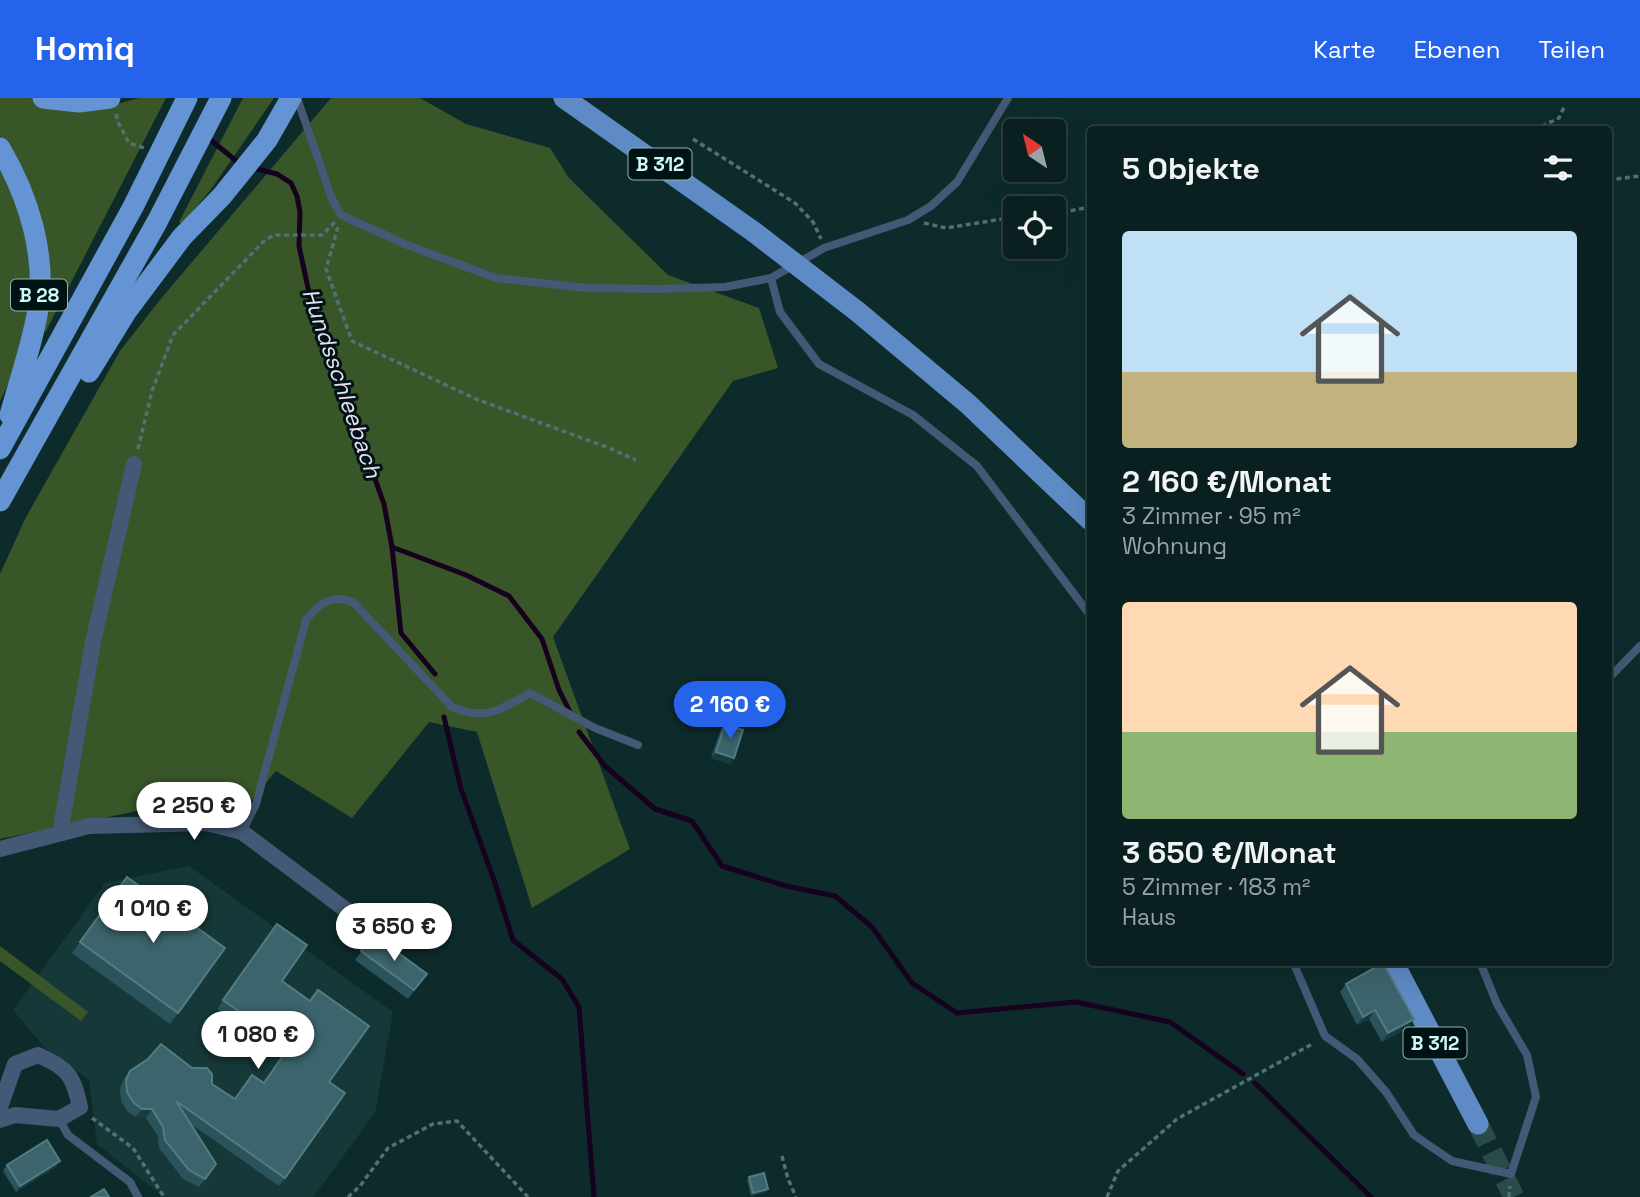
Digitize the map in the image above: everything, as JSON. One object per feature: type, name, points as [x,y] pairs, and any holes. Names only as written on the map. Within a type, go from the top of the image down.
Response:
[{"type":"highway","name":"B 28","points":[[1,447],[133,207],[187,98]]},
{"type":"highway","points":[[0,501],[157,222],[221,98]]},
{"type":"highway","points":[[44,424],[86,376],[126,312],[182,237],[222,196],[267,140],[291,98]]},
{"type":"highway","points":[[48,99],[113,104]]},
{"type":"highway","name":"B 28","points":[[0,148],[15,174],[31,218],[38,256],[39,285],[38,314],[1,447]]},
{"type":"main road","name":"B 312","points":[[564,98],[754,232],[858,312],[968,404],[1087,517]]},
{"type":"main road","name":"B 312","points":[[1395,966],[1478,1124]]},
{"type":"street","points":[[60,833],[93,642],[134,464]]},
{"type":"street","points":[[0,849],[89,826],[207,823],[242,832],[366,925]]},
{"type":"street","points":[[0,1107],[15,1064],[38,1055],[57,1063],[75,1083],[80,1107],[60,1119],[15,1115],[0,1120]]},
{"type":"lane","points":[[297,98],[332,199],[341,215],[407,245],[496,278],[587,288],[646,289],[725,287],[771,278],[824,248],[908,220],[931,206],[957,182],[1008,98]]},
{"type":"lane","points":[[771,278],[780,312],[819,364],[913,415],[977,466],[1087,611]]},
{"type":"lane","points":[[242,832],[256,804],[306,620],[314,610],[333,598],[344,598],[354,603],[452,707],[470,714],[489,713],[530,694],[595,728],[638,746]]},
{"type":"lane","points":[[1612,675],[1640,646]]},
{"type":"lane","points":[[1295,966],[1325,1036],[1357,1059],[1387,1092],[1414,1135],[1452,1161],[1511,1174],[1536,1097],[1527,1055],[1497,1004],[1482,966]]},
{"type":"lane","points":[[60,1119],[68,1135],[130,1182],[138,1197]]},
{"type":"path","points":[[113,104],[118,122],[129,143],[152,151]]},
{"type":"path","points":[[1542,126],[1559,118],[1565,105]]},
{"type":"path","points":[[693,139],[795,203],[813,222],[824,248]]},
{"type":"path","points":[[1612,180],[1640,176]]},
{"type":"path","points":[[1066,212],[1087,208]]},
{"type":"path","points":[[134,464],[152,391],[173,335],[266,239],[276,235],[322,235],[341,215]]},
{"type":"path","points":[[341,215],[326,269],[352,341],[476,399],[636,460]]},
{"type":"path","points":[[908,220],[946,228],[1003,219]]},
{"type":"path","points":[[1107,1197],[1118,1171],[1177,1119],[1325,1036]]},
{"type":"path","points":[[80,1107],[98,1124],[133,1148],[164,1197]]},
{"type":"path","points":[[348,1197],[360,1186],[388,1148],[433,1124],[457,1121],[528,1197]]},
{"type":"path","points":[[782,1156],[796,1197]]},
{"type":"shaded area","points":[[189,866],[393,1012],[375,1113],[313,1197],[164,1197],[97,1144],[89,1080],[45,1048],[13,1010],[105,883]]},
{"type":"green space","points":[[0,98],[30,98],[55,106],[103,108],[139,98],[166,98],[43,333],[20,171],[0,136]]},
{"type":"green space","points":[[243,98],[274,98],[212,188],[182,224],[179,222]]},
{"type":"green space","points":[[331,98],[420,98],[466,124],[550,148],[569,178],[668,275],[759,308],[778,368],[733,381],[553,637],[630,849],[532,908],[477,732],[429,722],[352,818],[276,771],[238,816],[167,805],[0,839],[0,574],[26,517],[120,351]]},
{"type":"green space","points":[[0,164],[12,183],[28,245],[30,287],[21,358],[0,401]]},
{"type":"green space","points":[[0,946],[88,1012],[81,1021],[0,961]]},
{"type":"building","points":[[725,724],[743,730],[734,758],[716,752]]},
{"type":"building","points":[[127,877],[225,948],[178,1013],[80,942]]},
{"type":"building","points":[[277,924],[307,945],[282,981],[310,1001],[318,990],[369,1026],[329,1082],[345,1093],[285,1178],[176,1101],[216,1164],[205,1179],[189,1170],[165,1140],[163,1127],[152,1109],[142,1109],[133,1102],[127,1092],[126,1080],[130,1071],[148,1059],[161,1044],[192,1068],[207,1068],[212,1074],[212,1084],[235,1099],[252,1075],[264,1083],[289,1047],[223,1000]]},
{"type":"building","points":[[374,935],[427,974],[414,990],[361,951]]},
{"type":"building","points":[[1378,966],[1385,966],[1414,1019],[1388,1033],[1375,1010],[1363,1017],[1346,984]]},
{"type":"building","points":[[47,1140],[60,1161],[20,1186],[7,1165]]},
{"type":"building","points":[[764,1173],[768,1189],[753,1193],[749,1177]]},
{"type":"building","points":[[104,1189],[109,1197],[91,1197]]},
{"type":"waterway","name":"Hundsschleebach","points":[[207,137],[240,164]]},
{"type":"waterway","name":"Hundsschleebach","points":[[253,168],[277,174],[291,183],[297,196],[300,212],[299,246],[311,302],[384,504],[392,547],[401,633],[435,674]]},
{"type":"waterway","points":[[392,547],[466,575],[509,596],[542,639],[559,690],[571,714]]},
{"type":"waterway","name":"Hundsschleebach","points":[[444,717],[461,789],[513,940],[562,979],[579,1007],[594,1197]]},
{"type":"waterway","points":[[579,732],[605,766],[655,809],[692,821],[722,866],[786,886],[835,896],[872,927],[912,983],[957,1013],[1076,1002],[1170,1022],[1243,1074]]},
{"type":"waterway","points":[[1255,1083],[1371,1197]]},
{"type":"tunnel","points":[[1478,1124],[1514,1197]]}]
